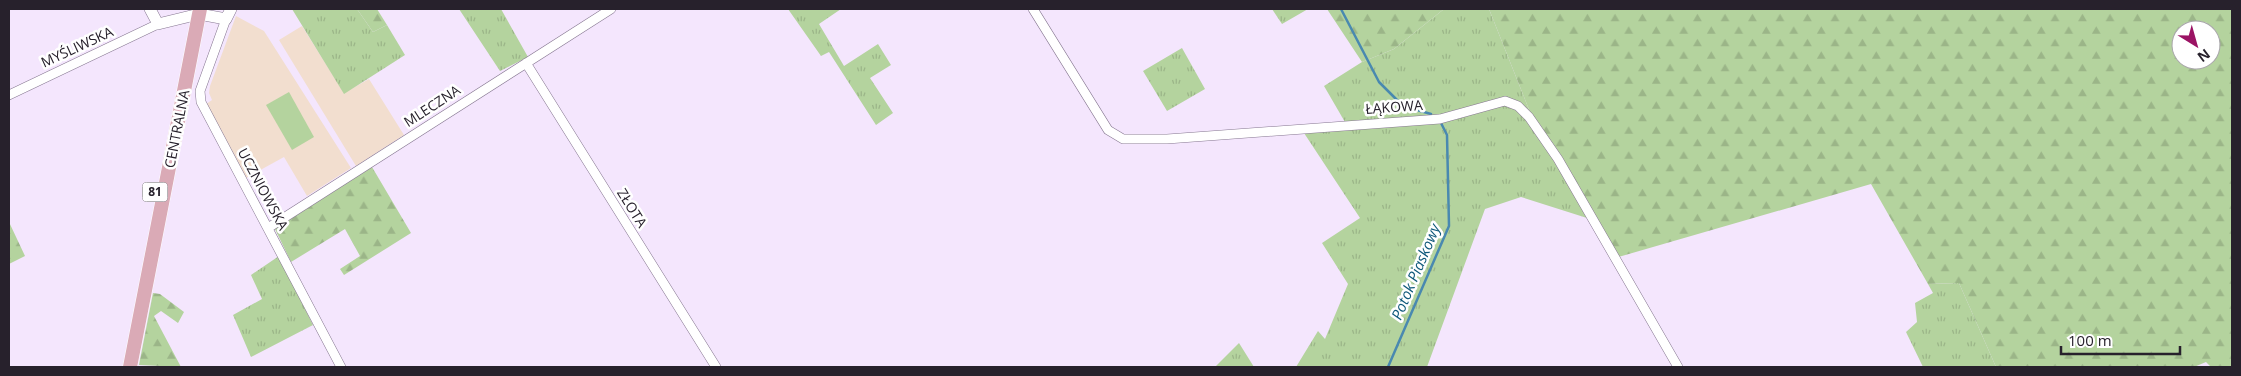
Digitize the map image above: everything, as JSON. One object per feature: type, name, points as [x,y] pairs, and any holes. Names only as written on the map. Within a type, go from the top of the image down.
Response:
[{"type":"main road","name":"CENTRALNA","points":[[121,367],[195,12]]},
{"type":"main road","name":"CENTRALNA","points":[[130,367],[195,12]]},
{"type":"street","points":[[150,9],[158,24],[195,12],[228,14]]},
{"type":"street","name":"MLECZNA","points":[[268,228],[611,9]]},
{"type":"street","name":"ŁĄKOWA","points":[[1033,9],[1108,130],[1122,139],[1167,139],[1440,118],[1505,101],[1518,106],[1529,117],[1558,159],[1678,367]]},
{"type":"street","name":"UCZNIOWSKA","points":[[228,14],[200,91],[201,102],[341,367]]},
{"type":"street","name":"MYŚLIWSKA","points":[[9,95],[158,24]]},
{"type":"street","name":"ZŁOTA","points":[[526,63],[716,367]]},
{"type":"shaded area","points":[[236,16],[264,31],[351,168],[307,196],[284,157],[246,178],[206,104],[212,100],[209,93],[210,86]]},
{"type":"shaded area","points":[[302,26],[344,93],[369,79],[404,135],[356,166],[279,40]]},
{"type":"green space","points":[[292,9],[357,9],[373,32],[387,25],[405,55],[344,94]]},
{"type":"green space","points":[[357,9],[377,9],[387,25],[373,32]]},
{"type":"green space","points":[[459,9],[501,9],[528,57],[500,71]]},
{"type":"green space","points":[[788,9],[841,9],[819,24],[844,66],[878,44],[891,65],[870,78],[893,113],[876,125],[829,52],[821,56]]},
{"type":"green space","points":[[1272,9],[1308,9],[1282,24]]},
{"type":"green space","points":[[1327,9],[1444,9],[1394,49],[1362,62]]},
{"type":"green space","points":[[1444,9],[1489,9],[1530,112],[1587,218],[1521,197],[1485,209],[1427,367],[1296,367],[1318,331],[1325,339],[1348,284],[1322,243],[1360,218],[1304,133],[1349,129],[1324,86],[1362,62],[1394,49]]},
{"type":"green space","points":[[1489,9],[2232,9],[2232,367],[2211,367],[2206,362],[2194,367],[1996,367],[1959,283],[1928,284],[1871,184],[1615,258],[1530,112]]},
{"type":"green space","points":[[1182,48],[1205,89],[1167,111],[1143,71]]},
{"type":"green space","points":[[289,92],[314,137],[292,150],[266,105]]},
{"type":"green space","points":[[372,167],[411,233],[344,275],[340,269],[360,256],[345,229],[291,262],[275,229]]},
{"type":"green space","points":[[9,222],[25,256],[9,264]]},
{"type":"green space","points":[[279,256],[313,325],[251,357],[233,315],[262,299],[251,275]]},
{"type":"green space","points":[[1959,283],[1996,367],[1923,367],[1906,332],[1917,322],[1915,303],[1933,293],[1928,284]]},
{"type":"green space","points":[[153,293],[160,294],[184,312],[178,323],[161,311],[154,316],[181,367],[139,365]]},
{"type":"green space","points":[[1239,343],[1254,367],[1215,367]]},
{"type":"waterway","name":"Potok Piaskowy","points":[[1341,9],[1379,82],[1403,106],[1431,114]]},
{"type":"waterway","name":"Potok Piaskowy","points":[[1388,367],[1449,226],[1447,135],[1441,123]]}]
